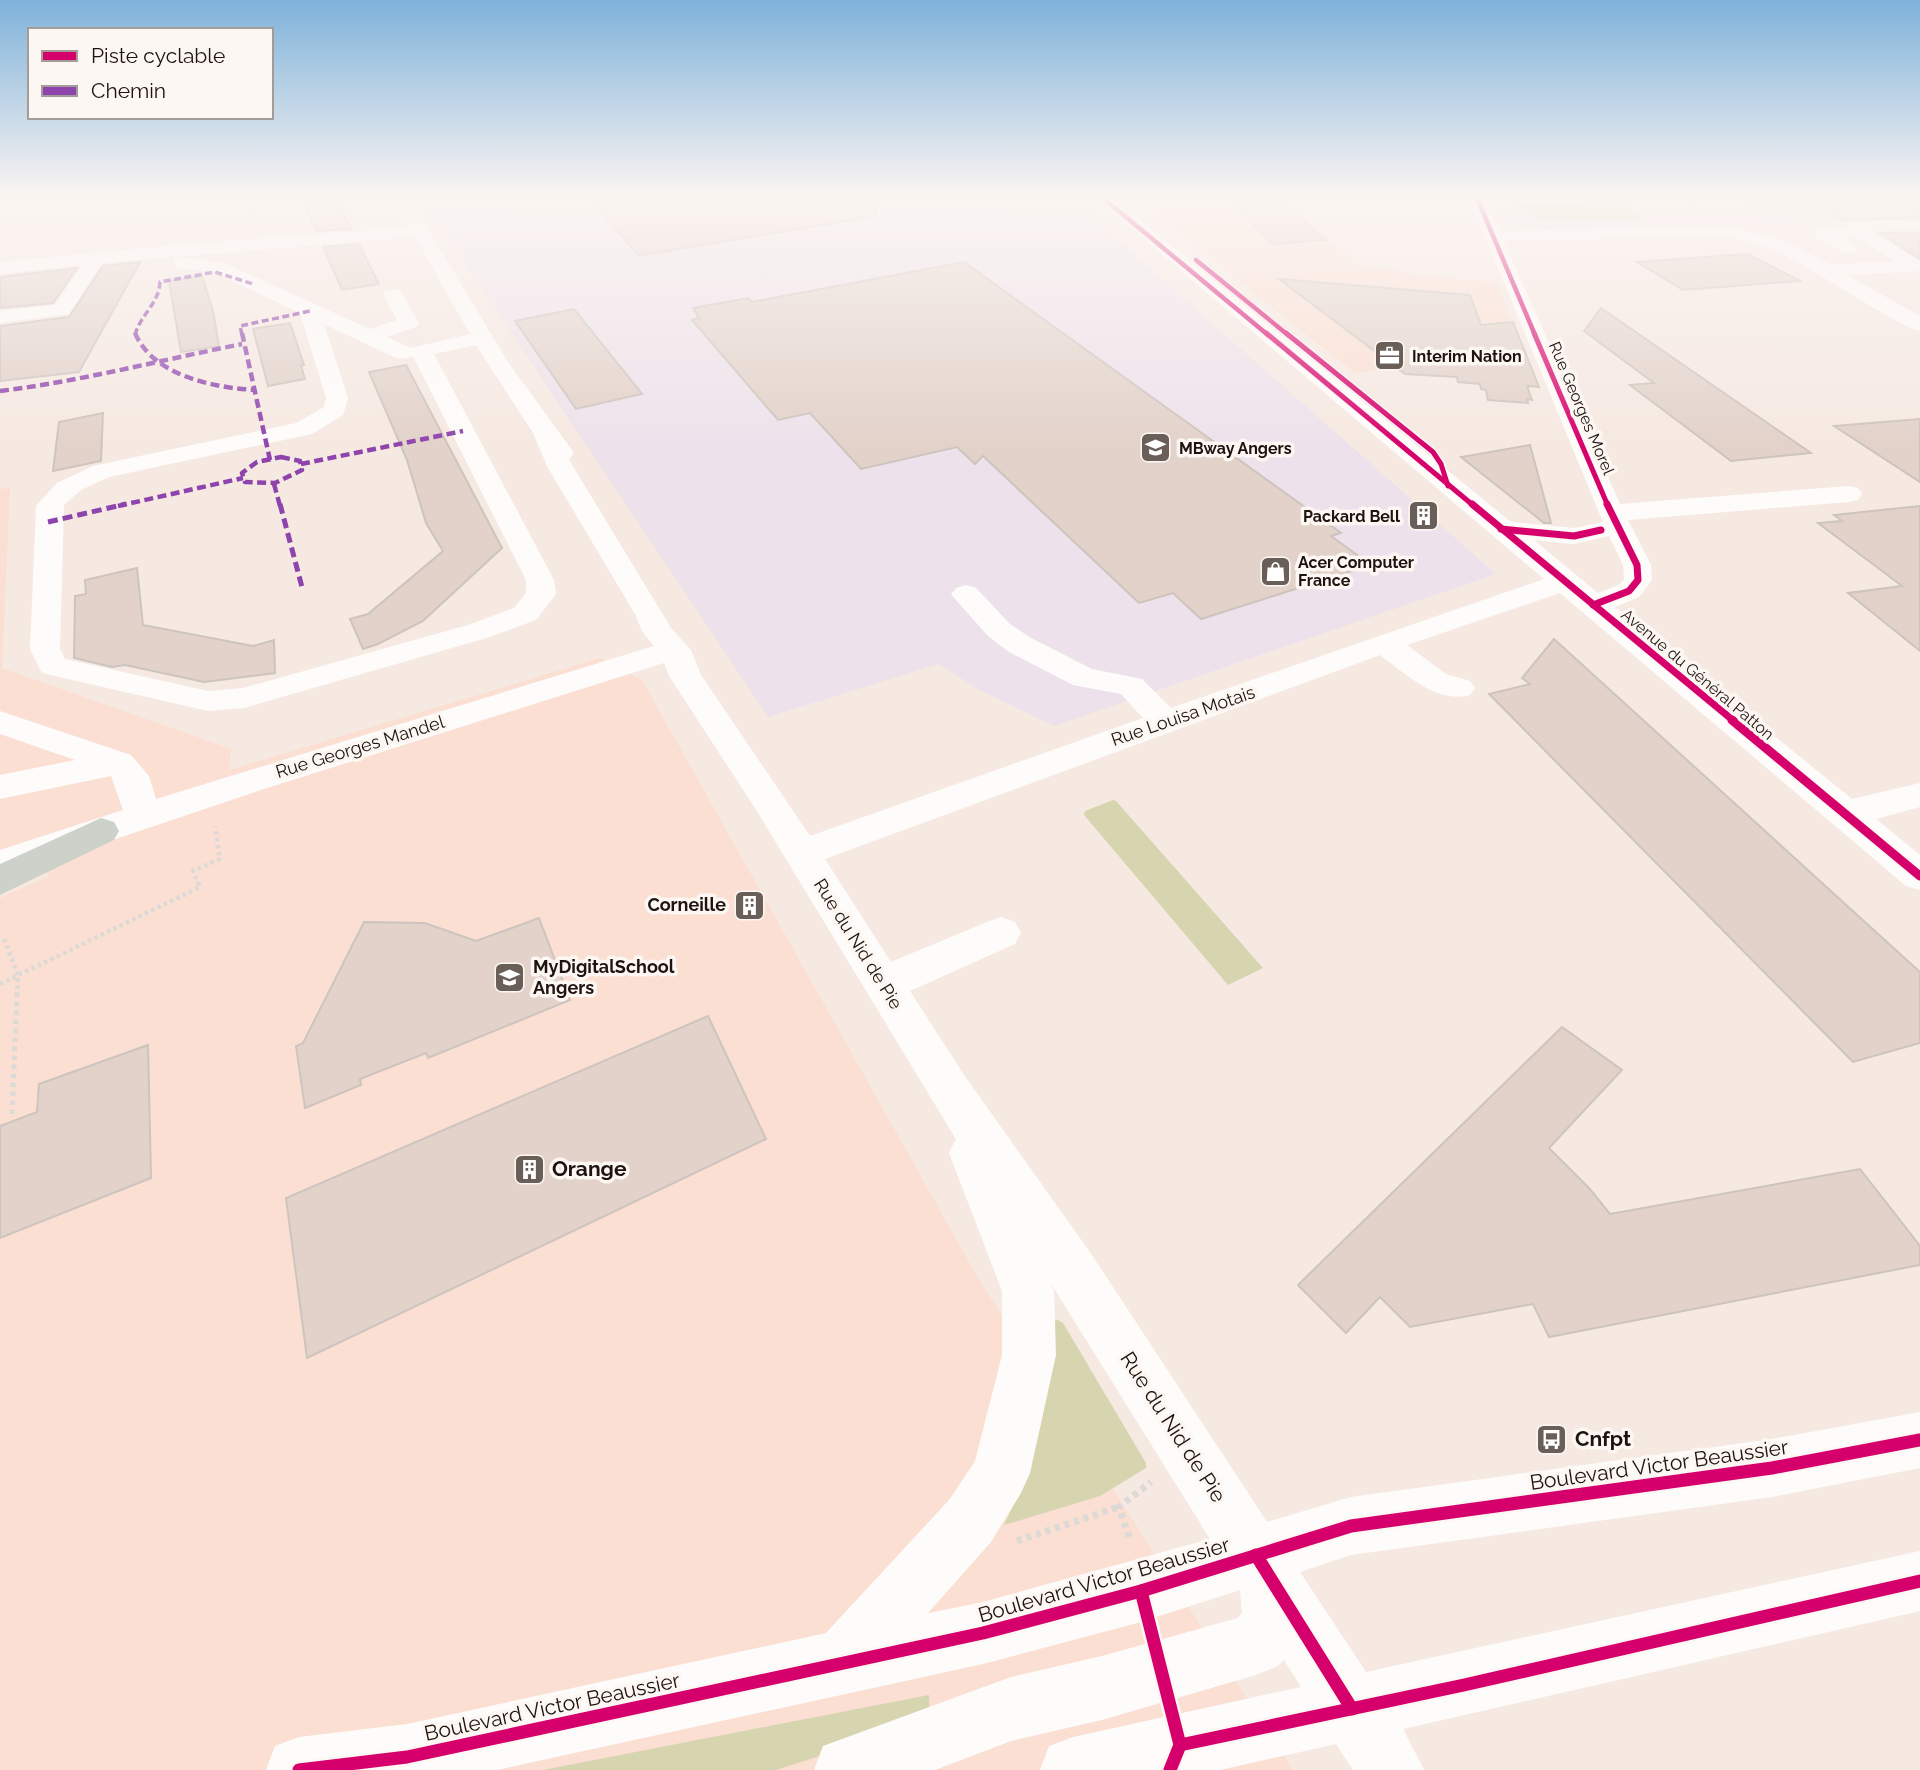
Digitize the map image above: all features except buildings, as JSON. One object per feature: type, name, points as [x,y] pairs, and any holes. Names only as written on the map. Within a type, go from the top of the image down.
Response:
[{"type":"highway","points":[[0,881],[101,831]]},
{"type":"highway","points":[[0,854],[46,847]]},
{"type":"street","points":[[0,317],[62,310],[81,281]]},
{"type":"street","points":[[246,281],[368,337],[412,351],[540,580],[541,594],[524,614],[480,631],[244,698],[208,701],[53,666],[45,649],[48,506],[59,491],[75,481],[102,471],[304,429],[335,410],[348,363]]},
{"type":"street","points":[[253,284],[261,281]]},
{"type":"street","name":"Rue du Nid de Pie","points":[[450,281],[545,433],[561,468],[650,614],[657,631],[675,650],[685,676],[768,799],[948,1089],[1074,1273],[1256,1555],[1391,1770]]},
{"type":"street","name":"Avenue du Général Patton","points":[[1201,281],[1920,876]]},
{"type":"street","name":"Rue Georges Morel","points":[[1510,281],[1601,524],[1637,565]]},
{"type":"street","points":[[1845,281],[1920,325]]},
{"type":"street","points":[[368,337],[409,323],[393,294]]},
{"type":"street","points":[[310,311],[348,363]]},
{"type":"street","points":[[348,363],[484,337]]},
{"type":"street","points":[[155,438],[182,454]]},
{"type":"street","points":[[1500,529],[1574,536],[1601,524],[1849,494]]},
{"type":"street","points":[[1592,605],[1629,591],[1638,580],[1637,565],[1610,551],[1601,524]]},
{"type":"street","points":[[1558,577],[1601,524]]},
{"type":"street","name":"Rue Louisa Motais","points":[[802,853],[1394,640],[1558,577]]},
{"type":"street","points":[[966,594],[999,630],[1020,645],[1084,678],[1131,686],[1165,722]]},
{"type":"street","name":"Rue Georges Mandel","points":[[0,864],[143,816],[675,650]]},
{"type":"street","points":[[0,722],[119,763],[131,776],[143,816]]},
{"type":"street","points":[[0,787],[119,763]]},
{"type":"street","points":[[1845,814],[1920,795]]},
{"type":"street","points":[[883,984],[1001,933]]},
{"type":"street","name":"Rue du Nid de Pie","points":[[843,1661],[970,1521],[1001,1473],[1029,1355],[1028,1292],[948,1089]]},
{"type":"street","name":"Boulevard Victor Beaussier","points":[[299,1770],[407,1758],[843,1661],[984,1633],[1141,1591],[1351,1526],[1772,1468],[1920,1440]]},
{"type":"street","name":"Boulevard Victor Beaussier","points":[[846,1770],[1012,1709],[1102,1688],[1256,1644],[1270,1632],[1273,1615],[1268,1580],[1256,1555]]},
{"type":"street","points":[[1073,1770],[1920,1581]]},
{"type":"path","points":[[0,984],[200,887],[193,871],[220,859],[214,822]]},
{"type":"path","points":[[4,939],[18,975],[12,1114]]},
{"type":"path","points":[[1002,1545],[1119,1507],[1157,1477]]},
{"type":"path","points":[[1119,1507],[1129,1537]]},
{"type":"shaded area","points":[[476,281],[1164,281],[1496,574],[1054,726],[976,688],[939,664],[768,717]]},
{"type":"shaded area","points":[[1238,281],[1496,282],[1527,358],[1450,360],[1355,373]]},
{"type":"shaded area","points":[[10,488],[2,668],[231,749],[229,770],[600,658],[642,680],[978,1278],[1293,1770],[0,1770],[0,898],[51,875],[0,861],[0,489]]},
{"type":"shaded area","points":[[1113,800],[1263,968],[1228,985],[1084,815],[1085,811]]},
{"type":"shaded area","points":[[1058,1320],[1063,1323],[1146,1463],[1146,1468],[1100,1496],[1004,1525],[1026,1473],[1040,1427],[1045,1404],[1049,1322]]},
{"type":"shaded area","points":[[929,1695],[930,1721],[776,1770],[543,1770]]},
{"type":"marked path","points":[[168,281],[160,282],[157,297],[137,328],[135,335],[146,349],[173,370],[188,377],[221,387],[256,390]]},
{"type":"marked path","points":[[242,281],[253,284]]},
{"type":"marked path","points":[[270,460],[240,326],[310,311]]},
{"type":"marked path","points":[[0,391],[66,383],[131,366],[242,344]]},
{"type":"marked path","points":[[301,464],[463,431]]},
{"type":"marked path","points":[[281,457],[300,461],[302,470],[275,483],[245,482],[242,473],[257,462],[281,457]]},
{"type":"marked path","points":[[48,522],[243,478]]},
{"type":"marked path","points":[[274,484],[303,591]]},
{"type":"cycle path","points":[[1203,281],[1920,876]]},
{"type":"cycle path","points":[[1221,281],[1433,452],[1441,464],[1448,486]]},
{"type":"cycle path","points":[[1512,281],[1608,506],[1637,565],[1638,580],[1629,591],[1593,605]]},
{"type":"cycle path","points":[[1501,529],[1574,536],[1601,530]]},
{"type":"cycle path","points":[[299,1770],[407,1757],[983,1633],[1141,1591],[1351,1526],[1772,1468],[1920,1440]]},
{"type":"cycle path","points":[[1256,1555],[1352,1709]]},
{"type":"cycle path","points":[[1180,1745],[1464,1685],[1920,1581]]},
{"type":"cycle path","points":[[1141,1591],[1180,1745],[1170,1770]]},
{"type":"place","name":"Interim Nation","points":[[1389,356]]},
{"type":"place","name":"MBway Angers","points":[[1156,448]]},
{"type":"place","name":"Packard Bell","points":[[1423,516]]},
{"type":"place","name":"Acer Computer France","points":[[1275,571]]},
{"type":"place","name":"Corneille","points":[[749,905]]},
{"type":"place","name":"MyDigitalSchool Angers","points":[[510,977]]},
{"type":"place","name":"Orange","points":[[529,1169]]},
{"type":"place","name":"Cnfpt","points":[[1552,1439]]}]
